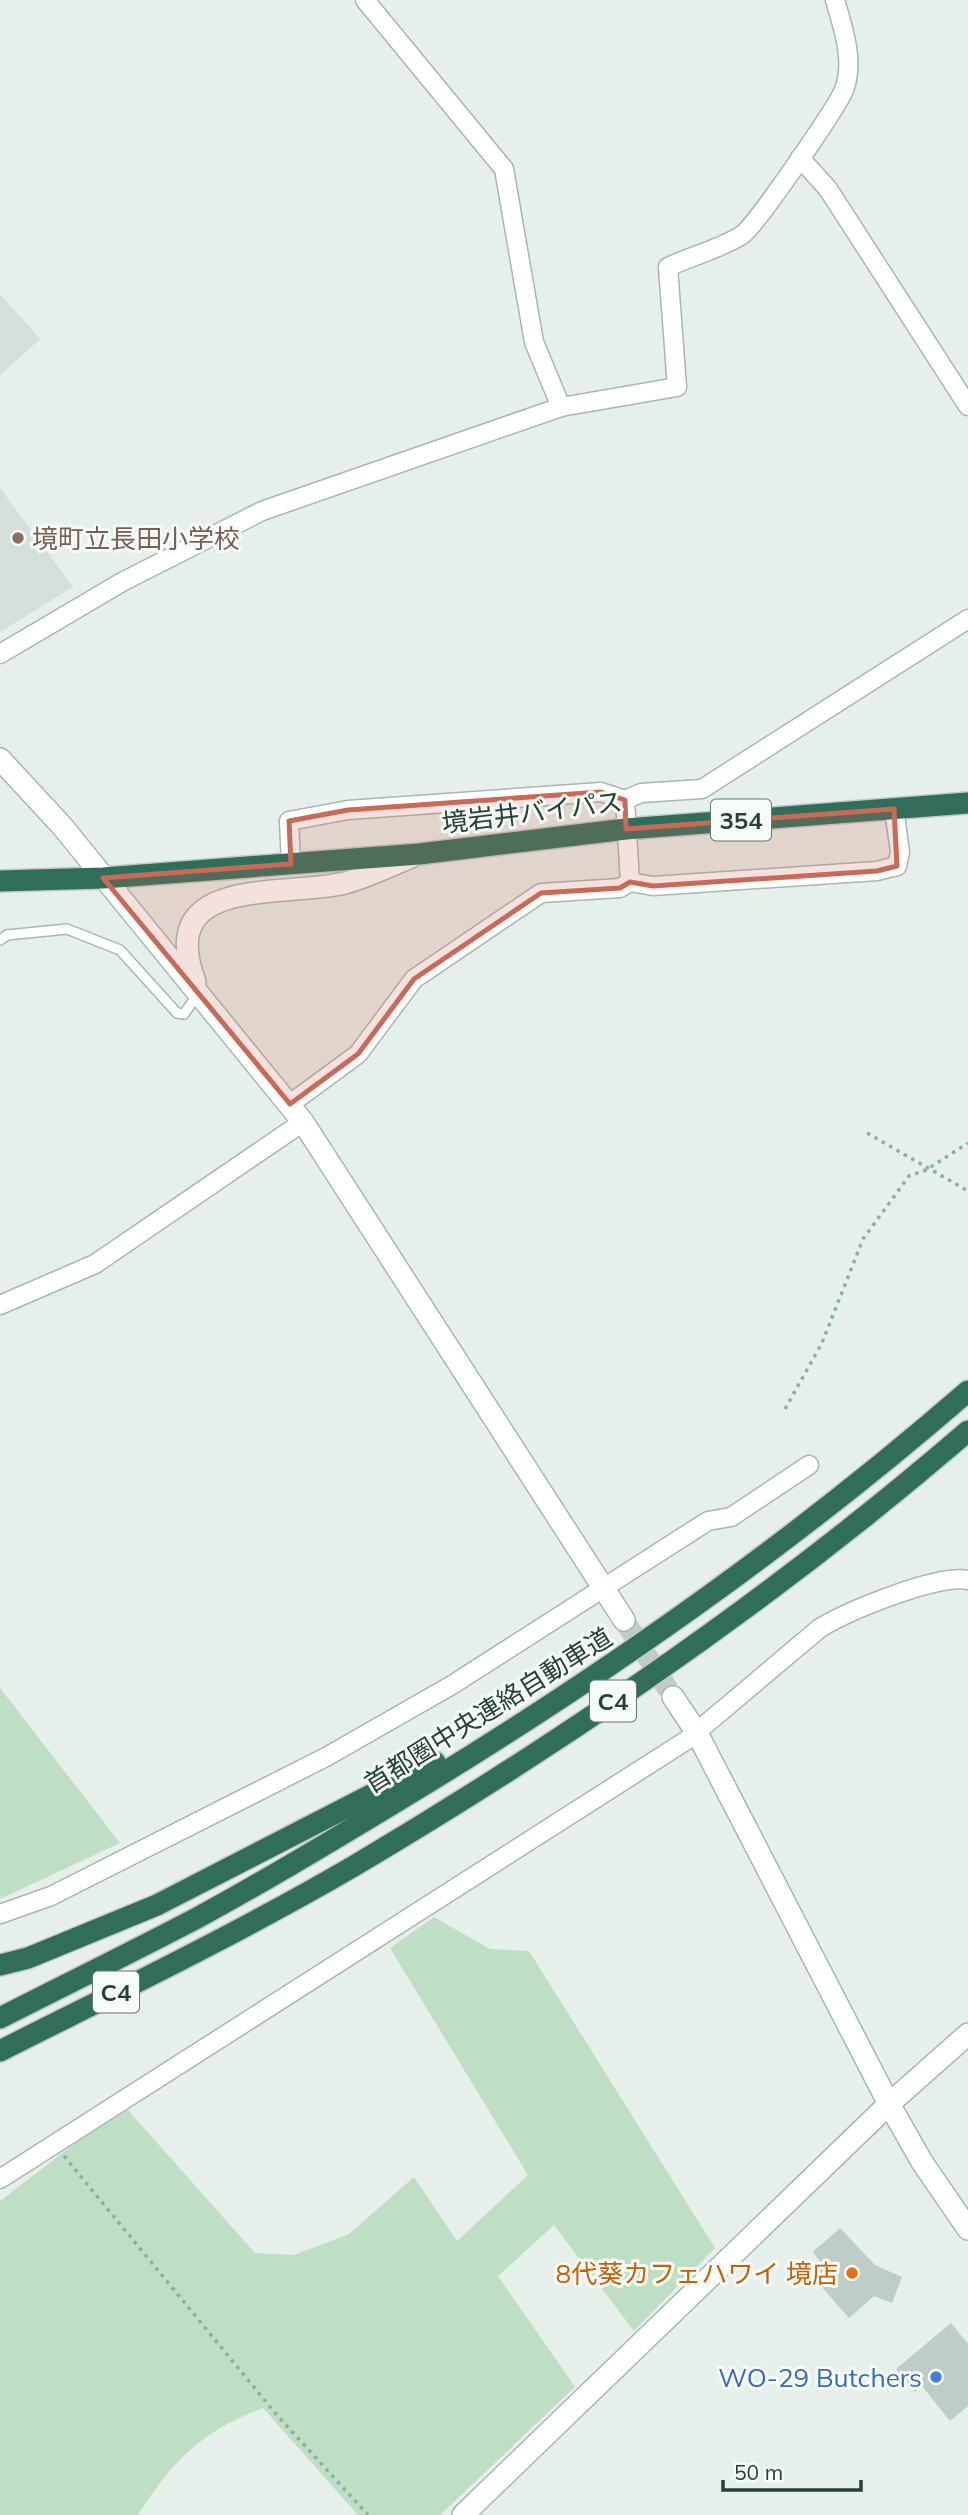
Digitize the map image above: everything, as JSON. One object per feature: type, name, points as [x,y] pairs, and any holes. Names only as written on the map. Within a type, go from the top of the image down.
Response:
[{"type":"highway","name":"境岩井バイパス","points":[[0,881],[103,878],[419,854],[626,829],[968,803]]},
{"type":"highway","name":"境岩井バイパス","points":[[0,894],[103,878]]},
{"type":"highway","name":"首都圏中央連絡自動車道","points":[[0,2018],[198,1917],[338,1838],[616,1663],[755,1565],[890,1460],[968,1391]]},
{"type":"highway","name":"C4","points":[[0,2051],[232,1933],[353,1866],[636,1687],[771,1590],[909,1482],[968,1431]]},
{"type":"highway","points":[[0,1965],[28,1958],[157,1905],[391,1787],[616,1663]]},
{"type":"highway","points":[[0,2068],[232,1933]]},
{"type":"street","points":[[365,0],[505,169],[534,342],[561,407]]},
{"type":"street","points":[[0,654],[122,582],[262,510],[561,407],[677,387],[668,267],[744,234],[800,158],[844,90],[848,64],[846,37],[835,0]]},
{"type":"street","points":[[800,158],[828,189],[968,406]]},
{"type":"street","points":[[291,864],[289,821],[348,810],[601,792],[625,800],[641,793],[702,789],[968,619]]},
{"type":"street","points":[[0,759],[62,826],[290,1104],[624,1620]]},
{"type":"street","points":[[625,800],[630,882]]},
{"type":"street","points":[[290,1104],[358,1054],[414,979],[541,893],[620,888],[630,882],[653,886],[877,871],[897,866],[900,852],[894,808]]},
{"type":"street","points":[[198,992],[189,966],[187,934],[191,922],[202,909],[232,897],[347,882],[419,854]]},
{"type":"street","points":[[0,1305],[95,1264],[303,1122]]},
{"type":"street","points":[[0,1914],[51,1896],[326,1757],[452,1685],[708,1521],[731,1517],[809,1465]]},
{"type":"street","points":[[0,2179],[697,1733],[829,1622],[931,1584],[968,1580]]},
{"type":"street","points":[[673,1697],[697,1733],[889,2104],[922,2162],[968,2229]]},
{"type":"street","points":[[463,2515],[889,2104],[968,2034]]},
{"type":"lane","points":[[0,940],[7,935],[67,929],[120,950],[177,1013],[184,1014],[189,1009],[198,992]]},
{"type":"path","points":[[867,1133],[926,1170],[968,1191]]},
{"type":"path","points":[[785,1409],[822,1343],[863,1239],[909,1176],[926,1170],[968,1143]]},
{"type":"path","points":[[54,2144],[276,2414],[368,2515]]},
{"type":"highlighted area","points":[[601,792],[625,800],[626,829],[894,809],[897,866],[877,871],[653,886],[630,882],[620,888],[541,893],[414,979],[358,1054],[290,1104],[103,878],[291,864],[289,821],[348,810]]},
{"type":"shaded area","points":[[0,294],[40,339],[0,375]]},
{"type":"shaded area","name":"境町立長田小学校","points":[[0,488],[73,587],[0,632]]},
{"type":"green space","points":[[0,1688],[120,1843],[0,1899]]},
{"type":"green space","points":[[434,1917],[490,1949],[529,1951],[715,2248],[634,2331],[554,2225],[498,2276],[575,2387],[440,2515],[358,2515],[263,2408],[223,2427],[191,2449],[164,2478],[138,2515],[0,2515],[0,2201],[78,2141],[128,2110],[255,2253],[294,2255],[349,2234],[414,2177],[457,2241],[528,2175],[390,1948]]},
{"type":"building","name":"8代葵カフェハワイ 境店","points":[[840,2228],[875,2265],[902,2277],[892,2303],[874,2296],[849,2318],[811,2275],[823,2265],[813,2252]]},
{"type":"building","name":"WO-29 Butchers","points":[[951,2323],[968,2344],[968,2406],[950,2421],[922,2386],[915,2392],[896,2369]]},
{"type":"tunnel","points":[[624,1620],[673,1697]]},
{"type":"place","name":"境町立長田小学校","points":[[18,538]]},
{"type":"place","name":"8代葵カフェハワイ 境店","points":[[852,2273]]},
{"type":"place","name":"WO-29 Butchers","points":[[936,2377]]}]
